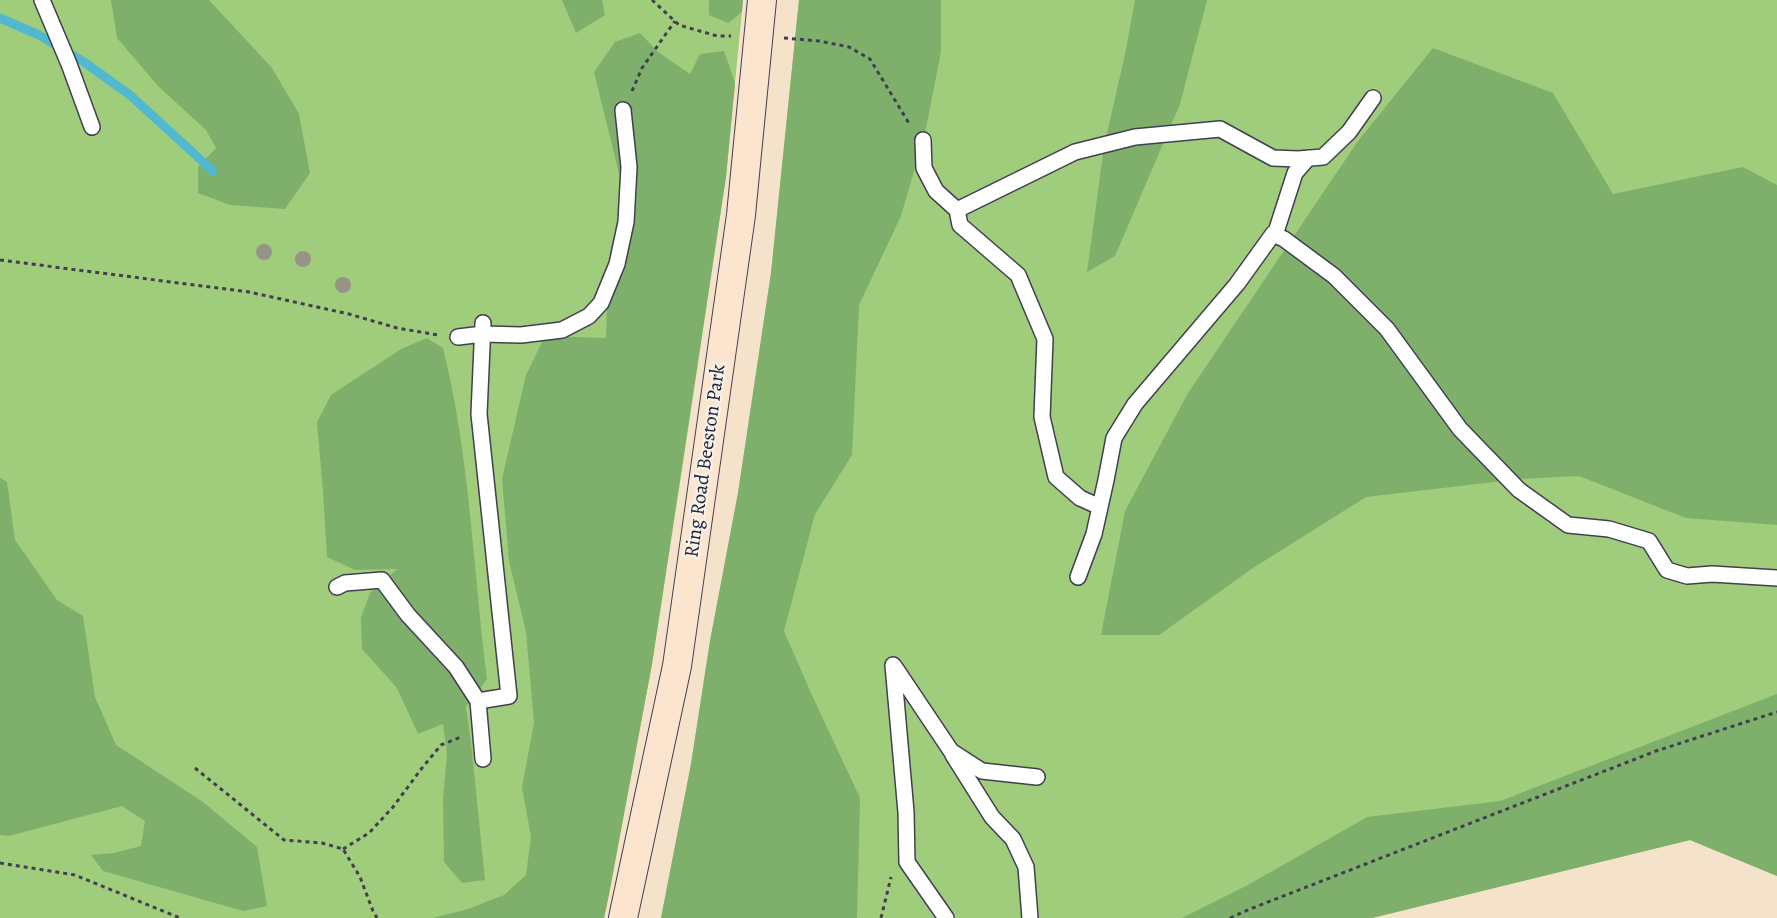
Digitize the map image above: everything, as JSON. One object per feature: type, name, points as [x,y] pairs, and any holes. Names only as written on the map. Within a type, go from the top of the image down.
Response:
[{"type":"street","name":"Ring Road Beeston Park","points":[[623,918],[677,666],[741,215],[762,0]]},
{"type":"lane","points":[[42,0],[69,64],[92,127]]},
{"type":"lane","points":[[956,210],[1076,152],[1135,137],[1220,129],[1273,158],[1323,157],[1349,132],[1373,98]]},
{"type":"lane","points":[[458,337],[483,328],[521,334],[562,330],[588,316],[601,303],[617,264],[626,222],[629,166],[623,110]]},
{"type":"lane","points":[[923,140],[924,168],[936,191],[956,210],[960,225],[1018,275],[1045,339],[1042,417],[1056,477],[1080,498],[1100,507]]},
{"type":"lane","points":[[1078,577],[1094,534],[1114,438],[1136,404],[1237,284],[1273,234],[1275,235],[1295,173],[1308,158]]},
{"type":"lane","points":[[1275,235],[1284,239],[1341,282],[1387,330],[1460,429],[1519,490],[1568,525],[1608,529],[1649,541],[1667,570],[1688,576],[1712,574],[1777,578]]},
{"type":"lane","points":[[478,701],[509,696],[479,414],[483,328]]},
{"type":"lane","points":[[337,587],[345,582],[382,580],[408,615],[456,667],[478,701],[483,759]]},
{"type":"lane","points":[[946,918],[907,862],[906,812],[893,665],[992,817],[1013,839],[1026,867],[1030,918]]},
{"type":"lane","points":[[951,752],[982,771],[1037,777]]},
{"type":"path","points":[[652,0],[679,25],[717,36],[759,36],[819,41],[849,47],[870,59],[905,119],[923,140]]},
{"type":"path","points":[[623,110],[642,68],[675,21]]},
{"type":"path","points":[[0,260],[249,292],[349,314],[397,328],[458,337]]},
{"type":"path","points":[[1230,918],[1656,751],[1777,712]]},
{"type":"path","points":[[343,849],[370,833],[442,745],[480,730]]},
{"type":"path","points":[[195,768],[284,840],[322,843],[343,849],[360,877],[377,918]]},
{"type":"path","points":[[0,863],[74,876],[180,918]]},
{"type":"green space","points":[[0,0],[743,0],[726,177],[683,463],[652,664],[604,918],[0,918]]},
{"type":"green space","points":[[111,0],[209,0],[272,68],[299,114],[310,173],[285,209],[230,205],[198,193],[198,167],[216,148],[206,130],[158,86],[117,38]]},
{"type":"green space","points":[[562,0],[602,0],[605,15],[576,33]]},
{"type":"green space","points":[[709,0],[743,0],[742,12],[728,23],[709,15]]},
{"type":"green space","points":[[799,0],[1777,0],[1777,876],[1690,840],[1372,918],[661,918],[691,764],[710,641],[738,493],[771,273]]},
{"type":"green space","points":[[799,0],[941,0],[941,52],[925,133],[901,216],[859,305],[852,455],[815,514],[784,631],[860,798],[857,918],[661,918],[691,764],[710,641],[738,493],[771,273]]},
{"type":"green space","points":[[1135,0],[1207,0],[1180,104],[1115,256],[1087,272],[1104,147]]},
{"type":"green space","points":[[640,33],[658,52],[690,74],[700,54],[724,51],[735,83],[726,177],[652,664],[604,918],[433,918],[468,909],[504,895],[526,875],[531,837],[522,787],[534,723],[526,632],[509,561],[502,479],[526,375],[545,336],[606,338],[608,282],[627,260],[630,218],[594,72],[615,42]]},
{"type":"green space","points":[[1433,48],[1553,93],[1613,194],[1743,167],[1777,185],[1777,525],[1686,518],[1579,476],[1520,479],[1366,497],[1253,568],[1159,635],[1101,635],[1125,511],[1188,393],[1358,141]]},
{"type":"green space","points":[[427,338],[443,348],[452,389],[465,471],[487,679],[466,707],[485,880],[462,883],[444,862],[443,798],[447,754],[443,724],[418,734],[397,688],[362,649],[361,617],[370,593],[397,569],[355,570],[327,557],[317,422],[331,395],[401,349]]},
{"type":"green space","points":[[0,478],[7,482],[15,540],[57,600],[83,616],[95,697],[116,745],[203,802],[257,847],[267,906],[243,911],[103,871],[91,855],[114,853],[141,846],[145,821],[122,806],[9,836],[0,835]]},
{"type":"green space","points":[[1777,694],[1777,876],[1690,840],[1372,918],[1182,918],[1246,886],[1367,817],[1500,801]]},
{"type":"waterway","points":[[0,18],[39,35],[84,62],[130,95],[213,171]]}]
